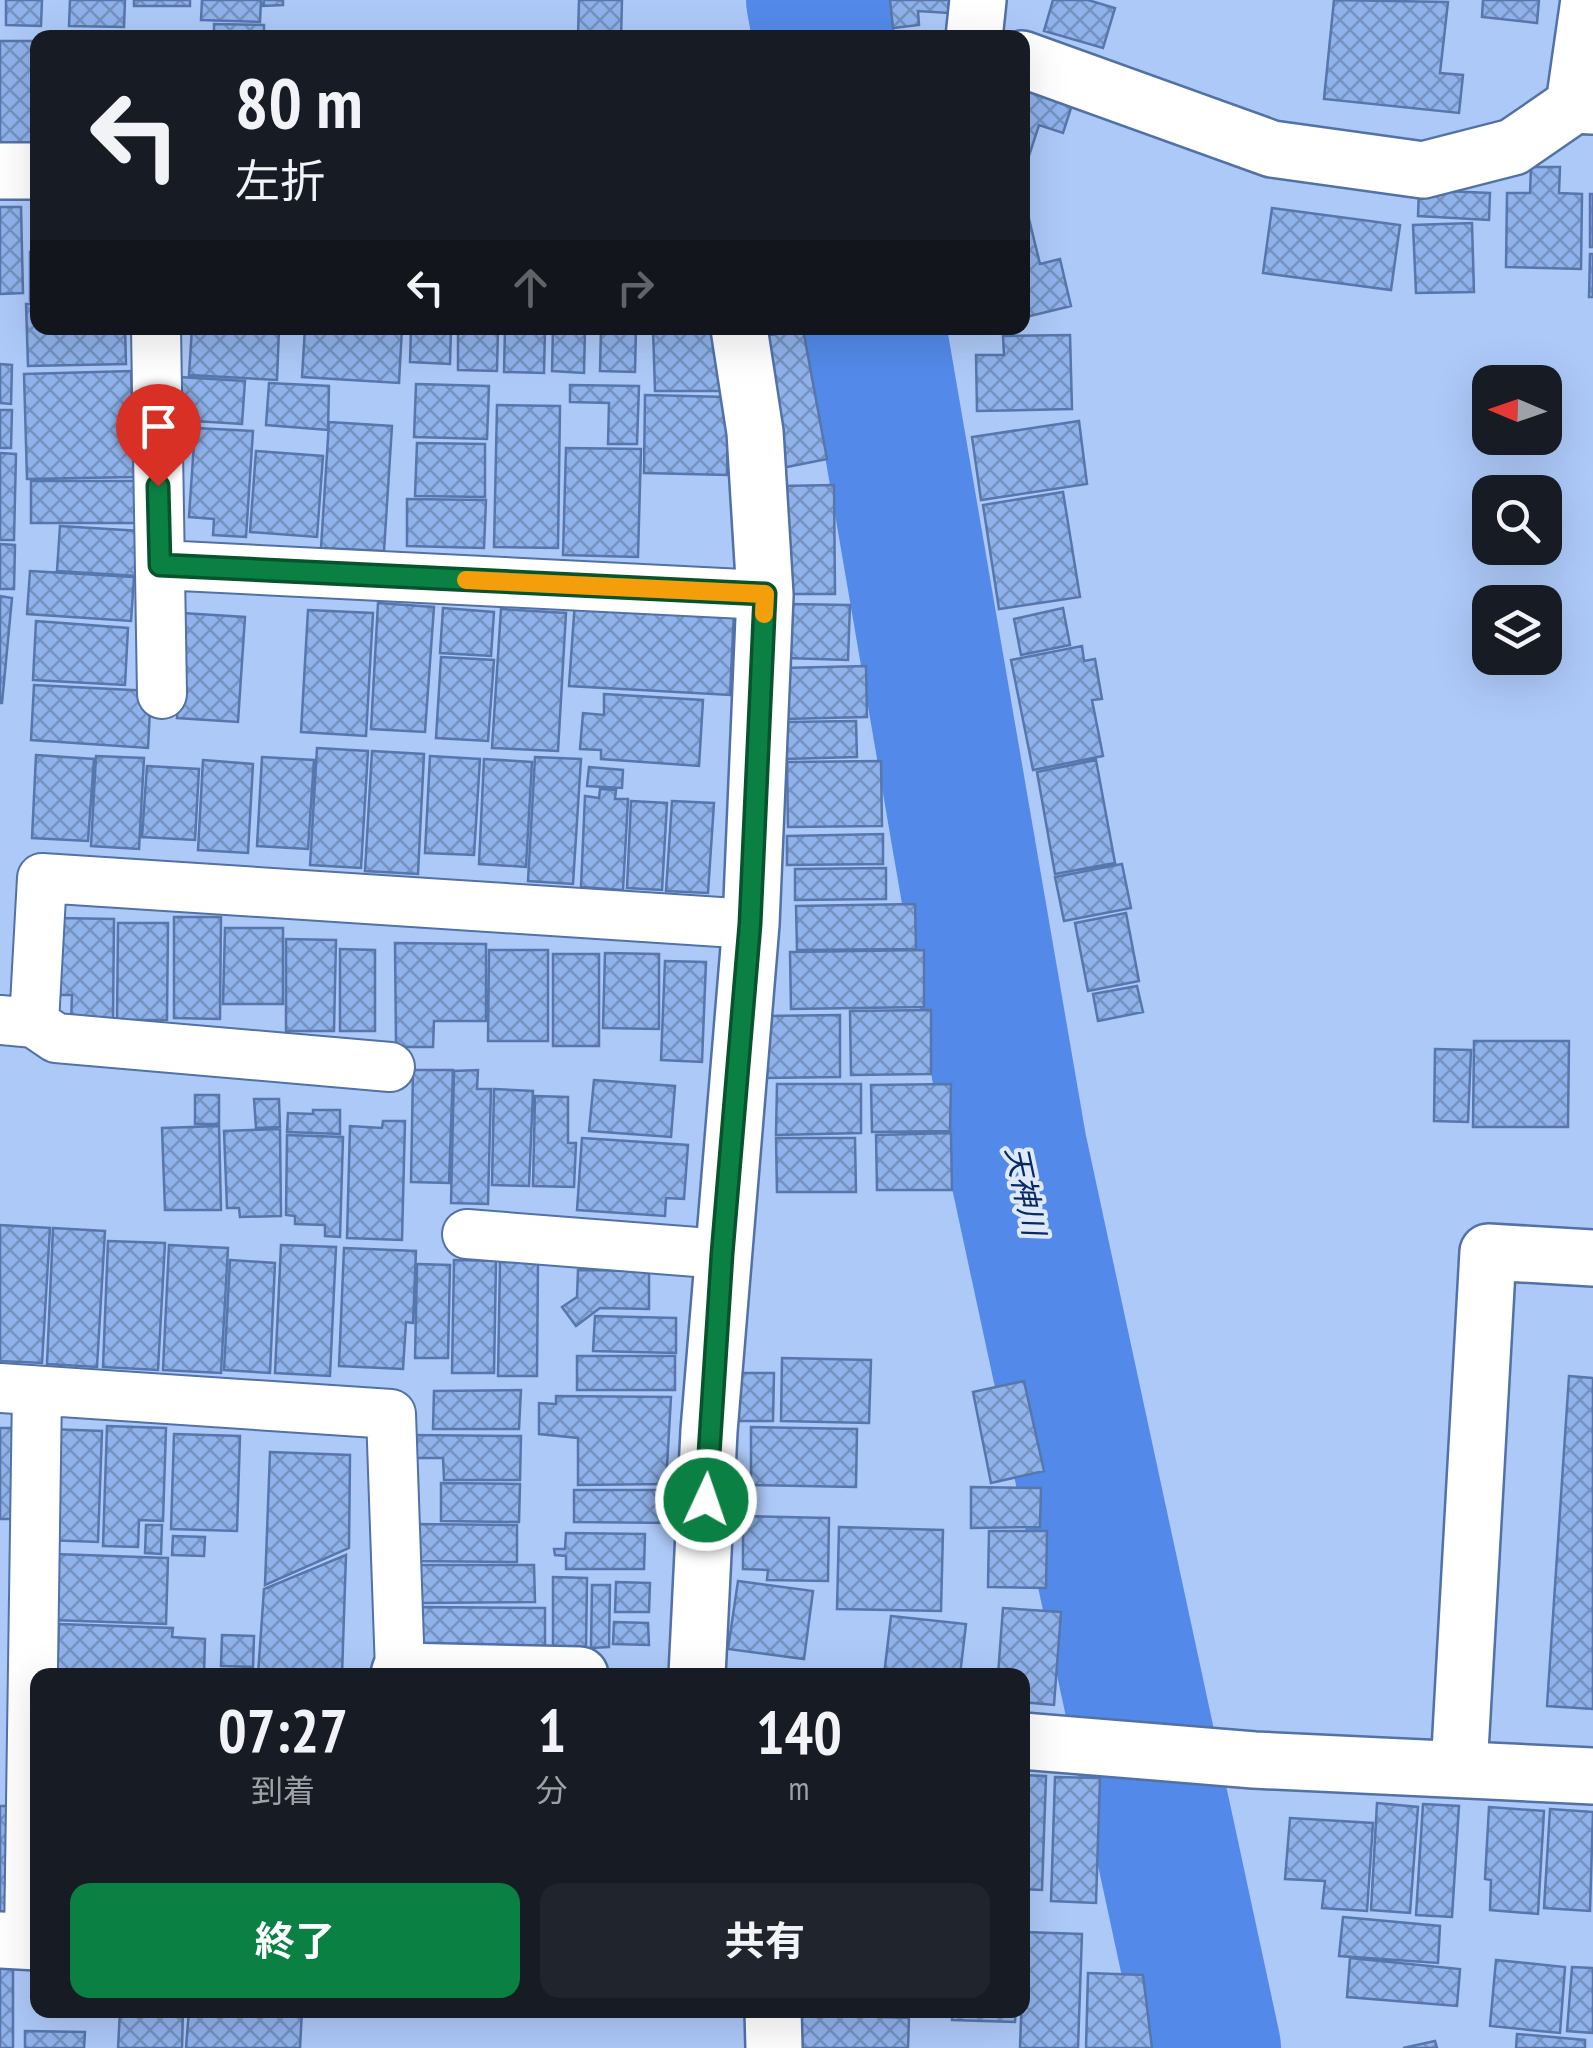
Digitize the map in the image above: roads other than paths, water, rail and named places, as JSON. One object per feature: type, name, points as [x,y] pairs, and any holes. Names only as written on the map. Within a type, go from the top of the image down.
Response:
[{"type":"street","points":[[975,30],[978,0]]},
{"type":"street","points":[[1030,62],[1272,150],[1422,170],[1513,147],[1583,105],[1589,0]]},
{"type":"street","points":[[0,171],[30,172]]},
{"type":"street","points":[[697,1668],[722,1254],[750,924],[765,594],[754,432],[740,335]]},
{"type":"street","points":[[1459,1769],[1488,1252],[1593,1258]]},
{"type":"street","points":[[1030,1743],[1254,1760],[1593,1776]]},
{"type":"street","points":[[773,2018],[774,2048]]},
{"type":"lane","points":[[156,335],[162,694]]},
{"type":"lane","points":[[160,565],[765,594]]},
{"type":"lane","points":[[390,1067],[56,1038],[17,1022],[42,878],[750,924]]},
{"type":"lane","points":[[467,1234],[722,1254]]},
{"type":"lane","points":[[22,1941],[19,1390],[391,1414],[399,1668]]},
{"type":"waterway","name":"天神川","points":[[817,0],[823,30]]},
{"type":"waterway","name":"天神川","points":[[876,335],[1016,1148],[1210,2048]]}]
